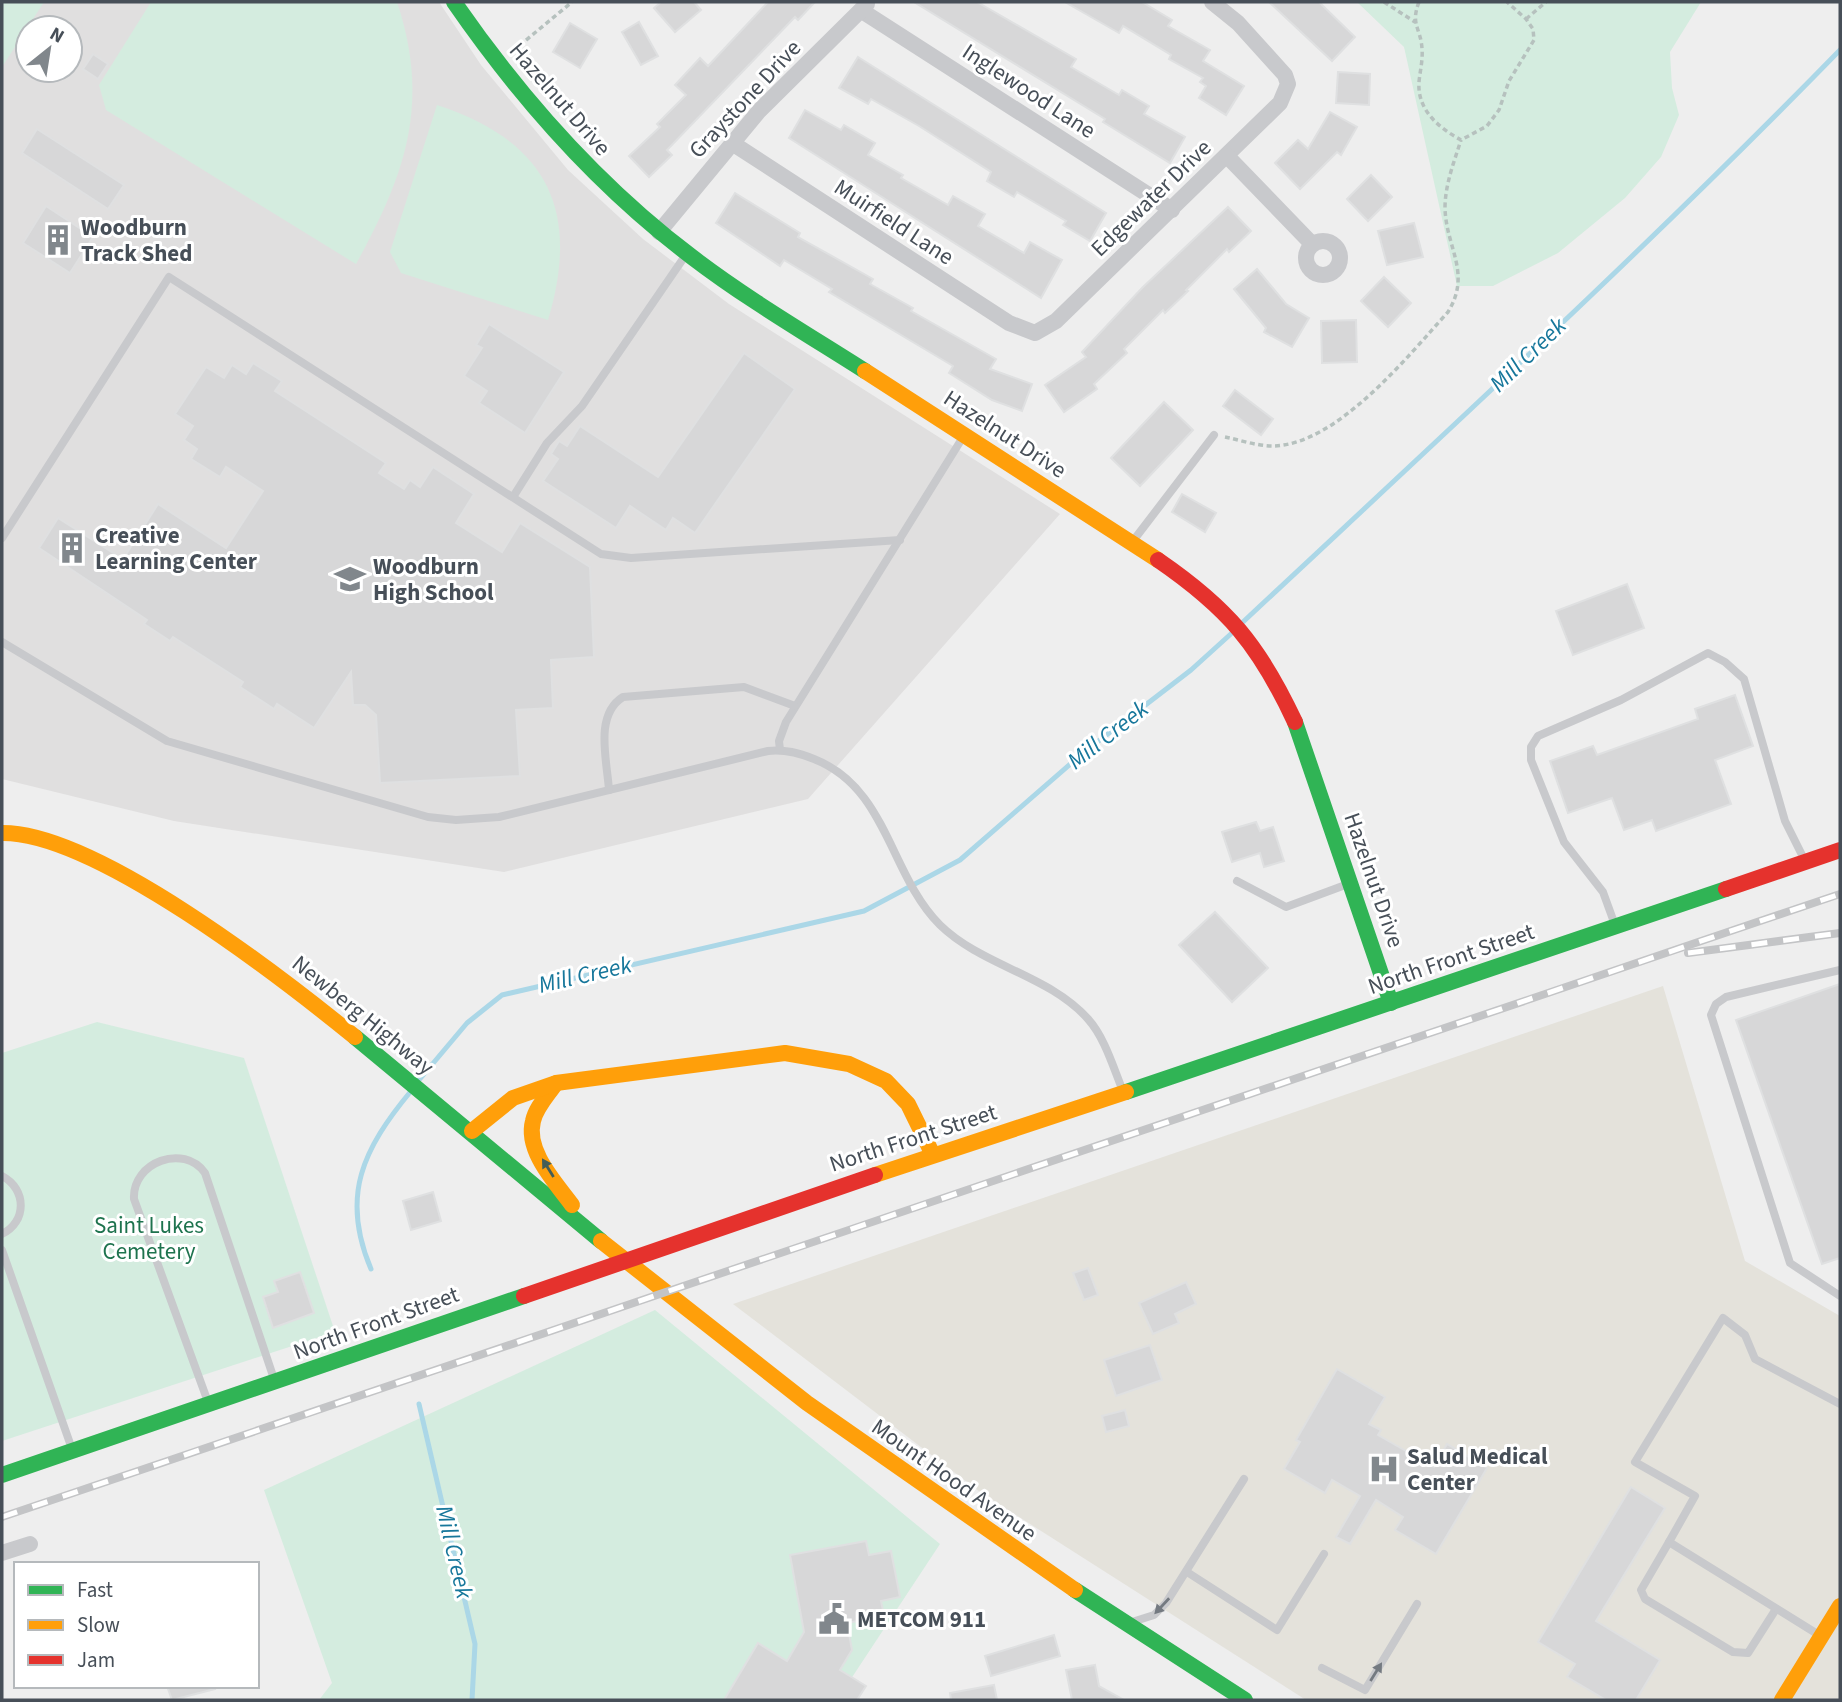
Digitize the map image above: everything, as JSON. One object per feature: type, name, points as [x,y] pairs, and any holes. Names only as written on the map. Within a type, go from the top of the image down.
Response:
[{"type":"main road","name":"Hazelnut Drive","points":[[454,2],[498,64],[572,151],[686,254],[733,288],[1133,542],[1192,583],[1227,613],[1251,642],[1288,703],[1391,1003]]},
{"type":"main road","name":"Newberg Highway","points":[[2,814],[20,831],[111,870],[229,941],[300,992],[649,1279]]},
{"type":"main road","name":"Newberg Highway","points":[[2,833],[20,831]]},
{"type":"main road","name":"North Front Street","points":[[2,1475],[275,1383],[556,1283],[1840,850]]},
{"type":"main road","points":[[472,1131],[513,1098],[556,1083],[770,1053],[818,1056],[863,1069],[894,1087],[914,1114],[933,1155]]},
{"type":"main road","points":[[556,1083],[534,1119],[534,1140],[585,1226]]},
{"type":"main road","name":"Mount Hood Avenue","points":[[649,1279],[743,1355],[883,1459],[1011,1549],[1245,1700]]},
{"type":"main road","points":[[1782,1700],[1840,1606]]},
{"type":"street","name":"Edgewater Drive","points":[[1035,333],[1056,321],[1280,103],[1288,84],[1277,65],[1212,2]]},
{"type":"street","name":"Graystone Drive","points":[[659,232],[773,97],[865,6]]},
{"type":"street","name":"Inglewood Lane","points":[[865,6],[1171,210]]},
{"type":"street","name":"Muirfield Lane","points":[[732,143],[1009,323],[1035,333]]},
{"type":"street","points":[[1227,156],[1312,244]]},
{"type":"street","points":[[2,1553],[30,1544]]},
{"type":"lane","points":[[513,497],[547,443],[582,406],[686,254]]},
{"type":"lane","points":[[2,538],[169,277],[601,554],[615,558],[900,540]]},
{"type":"lane","points":[[780,750],[782,731],[795,706],[964,434]]},
{"type":"lane","points":[[1133,542],[1214,435]]},
{"type":"lane","points":[[2,642],[167,741],[428,817],[477,820],[780,750],[823,762],[852,781],[880,820],[918,894],[936,921],[959,940],[1065,999],[1079,1010],[1099,1036],[1124,1093]]},
{"type":"lane","points":[[1616,927],[1603,892],[1564,842],[1531,760],[1531,747],[1538,736],[1621,699],[1708,653],[1725,662],[1744,679],[1785,821],[1806,862]]},
{"type":"lane","points":[[609,790],[606,717],[615,702],[623,697],[744,687],[795,706]]},
{"type":"lane","points":[[1237,881],[1286,907],[1351,883]]},
{"type":"lane","points":[[1840,970],[1726,997],[1716,1004],[1711,1015],[1790,1263],[1840,1296]]},
{"type":"lane","points":[[209,1405],[134,1199],[136,1179],[151,1164],[185,1158],[193,1161],[205,1173],[275,1383]]},
{"type":"lane","points":[[2,1177],[18,1191],[22,1205],[19,1219],[10,1230],[2,1234]]},
{"type":"lane","points":[[2,1250],[73,1451]]},
{"type":"lane","points":[[1776,1609],[1748,1653],[1733,1652],[1645,1599],[1641,1590],[1695,1496],[1635,1462],[1723,1318],[1745,1335],[1755,1359],[1840,1404]]},
{"type":"lane","points":[[1126,1624],[1154,1615],[1166,1603],[1244,1479]]},
{"type":"lane","points":[[1669,1542],[1822,1637]]},
{"type":"lane","points":[[1187,1572],[1277,1630],[1324,1554]]},
{"type":"lane","points":[[1322,1668],[1365,1689],[1418,1604]]},
{"type":"path","points":[[498,64],[572,2]]},
{"type":"path","points":[[1384,2],[1415,22]]},
{"type":"path","points":[[1419,2],[1413,16],[1422,46],[1419,85],[1423,104],[1433,121],[1461,140]]},
{"type":"path","points":[[1214,435],[1273,446],[1306,438],[1354,410],[1448,312],[1459,295],[1459,274],[1445,212],[1446,191],[1461,140],[1487,126],[1499,110],[1509,80],[1527,56],[1534,40],[1533,29],[1526,19],[1507,2]]},
{"type":"path","points":[[1526,19],[1546,2]]},
{"type":"shaded area","points":[[2,2],[439,2],[481,65],[568,170],[643,239],[729,304],[1060,514],[808,799],[504,872],[174,821],[2,779]]},
{"type":"shaded area","points":[[1663,986],[1745,1261],[1840,1316],[1840,1700],[1306,1700],[980,1492],[733,1304]]},
{"type":"green space","points":[[2,2],[44,2],[36,14],[14,14],[14,48],[2,67]]},
{"type":"green space","points":[[151,2],[397,2],[407,39],[412,73],[408,138],[388,200],[356,264],[106,110],[99,85]]},
{"type":"green space","points":[[1357,2],[1701,2],[1670,52],[1672,88],[1679,115],[1661,157],[1625,198],[1558,253],[1493,286],[1457,286],[1404,47]]},
{"type":"green space","points":[[437,105],[475,120],[505,138],[529,160],[546,185],[556,213],[560,245],[557,281],[548,320],[401,273],[390,252]]},
{"type":"green space","name":"Saint Lukes Cemetery","points":[[97,1022],[244,1058],[335,1332],[2,1441],[2,1053]]},
{"type":"green space","points":[[655,1310],[940,1544],[837,1700],[319,1700],[332,1683],[264,1490]]},
{"type":"building","points":[[661,2],[694,2],[701,10],[675,32],[654,8]]},
{"type":"building","points":[[768,2],[815,2],[798,20],[795,17],[667,150],[672,155],[649,177],[629,156],[660,127],[657,124],[686,95],[675,85],[700,58],[708,66]]},
{"type":"building","points":[[914,2],[977,2],[1076,59],[1071,67],[1119,95],[1122,90],[1149,106],[1144,114],[1185,137],[1170,163],[1103,122],[1105,119]]},
{"type":"building","points":[[1065,2],[1142,2],[1172,20],[1168,26],[1210,50],[1203,61],[1244,86],[1226,115],[1199,98],[1206,86],[1200,82],[1203,78],[1169,59],[1171,55],[1123,26],[1119,33]]},
{"type":"building","points":[[1269,2],[1319,2],[1355,37],[1332,61]]},
{"type":"building","points":[[639,22],[658,56],[641,65],[622,32]]},
{"type":"building","points":[[570,23],[597,39],[580,68],[553,52]]},
{"type":"building","points":[[93,54],[108,64],[98,79],[84,68]]},
{"type":"building","points":[[858,57],[1106,213],[1090,241],[1063,225],[1066,221],[1017,192],[1014,197],[987,181],[991,172],[919,126],[871,99],[868,104],[839,88]]},
{"type":"building","points":[[1338,72],[1370,74],[1369,105],[1336,103]]},
{"type":"building","points":[[805,110],[841,130],[844,125],[875,143],[868,155],[903,175],[901,178],[948,205],[953,196],[985,214],[978,226],[1024,253],[1030,242],[1062,260],[1041,298],[789,138]]},
{"type":"building","points":[[1330,112],[1357,127],[1341,155],[1337,152],[1300,189],[1275,163],[1298,140],[1308,149]]},
{"type":"building","points":[[37,129],[124,185],[108,209],[22,153]]},
{"type":"building","points":[[1371,175],[1392,197],[1368,221],[1347,199]]},
{"type":"building","points":[[735,193],[800,233],[798,237],[873,279],[870,284],[913,308],[911,311],[996,359],[990,369],[1032,384],[1022,411],[992,400],[949,373],[953,366],[829,292],[832,289],[784,260],[780,266],[716,223]]},
{"type":"building","name":"Woodburn Track Shed","points":[[46,206],[93,237],[70,273],[23,243]]},
{"type":"building","points":[[1228,207],[1251,231],[1229,252],[1227,249],[1186,290],[1188,291],[1165,313],[1163,310],[1124,349],[1127,353],[1094,384],[1097,389],[1064,412],[1045,385],[1086,357],[1082,352],[1142,288]]},
{"type":"building","points":[[1414,223],[1423,257],[1387,265],[1378,231]]},
{"type":"building","points":[[1257,269],[1286,304],[1309,318],[1292,347],[1264,332],[1266,328],[1234,289]]},
{"type":"building","points":[[1384,277],[1411,303],[1388,327],[1361,301]]},
{"type":"building","points":[[1356,320],[1357,362],[1322,363],[1321,321]]},
{"type":"building","points":[[489,324],[564,372],[525,433],[479,403],[487,391],[464,376],[482,348],[476,345]]},
{"type":"building","points":[[744,353],[795,389],[695,533],[673,518],[666,530],[630,506],[616,528],[543,481],[558,459],[551,454],[559,441],[567,446],[580,426],[658,477]]},
{"type":"building","name":"Woodburn High School","points":[[253,363],[282,381],[275,391],[386,463],[379,473],[404,489],[410,480],[420,487],[433,467],[474,494],[456,523],[502,552],[520,523],[590,567],[594,657],[551,660],[553,708],[516,710],[520,776],[380,783],[376,715],[365,705],[353,705],[351,672],[314,728],[277,704],[274,709],[240,687],[243,682],[173,637],[170,641],[144,624],[147,620],[39,548],[58,518],[123,559],[158,504],[226,548],[263,491],[226,467],[220,477],[191,459],[197,449],[184,440],[193,426],[175,414],[206,367],[224,378],[232,365],[246,374]]},
{"type":"building","points":[[1235,390],[1273,419],[1261,435],[1223,406]]},
{"type":"building","points":[[1164,402],[1193,430],[1140,486],[1111,458]]},
{"type":"building","points":[[1182,494],[1216,513],[1205,532],[1172,512]]},
{"type":"building","points":[[1627,584],[1644,628],[1573,655],[1556,611]]},
{"type":"building","points":[[1735,695],[1753,746],[1715,760],[1731,804],[1656,831],[1652,820],[1624,830],[1612,798],[1568,813],[1550,761],[1593,746],[1597,755],[1698,719],[1695,709]]},
{"type":"building","points":[[1256,822],[1260,831],[1273,827],[1284,861],[1264,867],[1260,853],[1232,862],[1222,832]]},
{"type":"building","points":[[1215,912],[1268,968],[1232,1002],[1179,945]]},
{"type":"building","points":[[1840,984],[1840,1258],[1822,1264],[1736,1020]]},
{"type":"building","points":[[433,1192],[441,1221],[411,1230],[403,1201]]},
{"type":"building","points":[[1088,1268],[1098,1295],[1084,1300],[1073,1273]]},
{"type":"building","points":[[300,1272],[314,1313],[273,1328],[263,1297],[278,1292],[274,1281]]},
{"type":"building","points":[[1186,1282],[1196,1304],[1175,1314],[1179,1323],[1153,1334],[1139,1303]]},
{"type":"building","points":[[1150,1345],[1162,1380],[1116,1396],[1104,1360]]},
{"type":"building","points":[[1337,1369],[1385,1397],[1369,1424],[1381,1430],[1378,1435],[1434,1467],[1447,1444],[1487,1468],[1436,1554],[1395,1530],[1403,1517],[1376,1500],[1350,1544],[1336,1537],[1360,1496],[1332,1480],[1325,1493],[1284,1469],[1300,1442],[1296,1440]]},
{"type":"building","points":[[1125,1410],[1129,1426],[1106,1432],[1102,1416]]},
{"type":"building","points":[[1631,1487],[1665,1508],[1596,1621],[1660,1660],[1636,1700],[1606,1700],[1567,1677],[1575,1664],[1538,1642]]},
{"type":"building","name":"METCOM 911","points":[[866,1541],[869,1555],[891,1551],[900,1597],[881,1601],[884,1616],[847,1623],[852,1650],[840,1670],[866,1686],[857,1700],[724,1700],[758,1643],[787,1661],[804,1632],[790,1555]]},
{"type":"building","points":[[1054,1635],[1060,1656],[991,1676],[985,1656]]},
{"type":"building","points":[[1095,1665],[1099,1686],[1124,1700],[1072,1700],[1066,1670]]},
{"type":"building","points":[[994,1685],[997,1700],[951,1700],[950,1693]]},
{"type":"building","points":[[168,1688],[215,1689],[172,1700]]},
{"type":"waterway","name":"Mill Creek","points":[[1243,622],[1619,268],[1840,50]]},
{"type":"waterway","name":"Mill Creek","points":[[419,1080],[467,1023],[502,995],[864,911],[960,860],[1083,753],[1191,670],[1233,632]]},
{"type":"waterway","name":"Mill Creek","points":[[371,1269],[357,1219],[361,1174],[380,1133],[411,1091]]},
{"type":"waterway","name":"Mill Creek","points":[[419,1404],[475,1644],[472,1700]]},
{"type":"railway","points":[[2,1517],[1840,894]]},
{"type":"railway","points":[[1688,953],[1840,933]]},
{"type":"traffic: fast","points":[[454,2],[534,107],[593,171],[625,201],[713,272],[865,371]]},
{"type":"traffic: fast","points":[[1295,722],[1391,1003]]},
{"type":"traffic: fast","points":[[1126,1092],[1726,889]]},
{"type":"traffic: fast","points":[[355,1037],[601,1241]]},
{"type":"traffic: fast","points":[[2,1475],[524,1296]]},
{"type":"traffic: fast","points":[[1075,1590],[1245,1700]]},
{"type":"traffic: slow","points":[[865,371],[1158,560]]},
{"type":"traffic: slow","points":[[2,833],[41,839],[86,856],[135,881],[235,946],[355,1037]]},
{"type":"traffic: slow","points":[[472,1131],[513,1098],[556,1083],[785,1053],[849,1064],[886,1081],[908,1104],[933,1155]]},
{"type":"traffic: slow","points":[[556,1083],[533,1121],[533,1144],[543,1166],[572,1205]]},
{"type":"traffic: slow","points":[[875,1175],[1126,1092]]},
{"type":"traffic: slow","points":[[601,1241],[807,1403],[1075,1590]]},
{"type":"traffic: slow","points":[[1782,1700],[1840,1606]]},
{"type":"traffic: jam","points":[[1158,560],[1204,595],[1239,630],[1268,671],[1295,722]]},
{"type":"traffic: jam","points":[[1726,889],[1840,850]]},
{"type":"traffic: jam","points":[[524,1296],[875,1175]]},
{"type":"place","name":"Woodburn Track Shed","points":[[58,240]]},
{"type":"place","name":"Creative Learning Center","points":[[72,548]]},
{"type":"place","name":"Woodburn High School","points":[[350,579]]},
{"type":"place","name":"Salud Medical Center","points":[[1384,1469]]},
{"type":"place","name":"METCOM 911","points":[[834,1619]]}]
